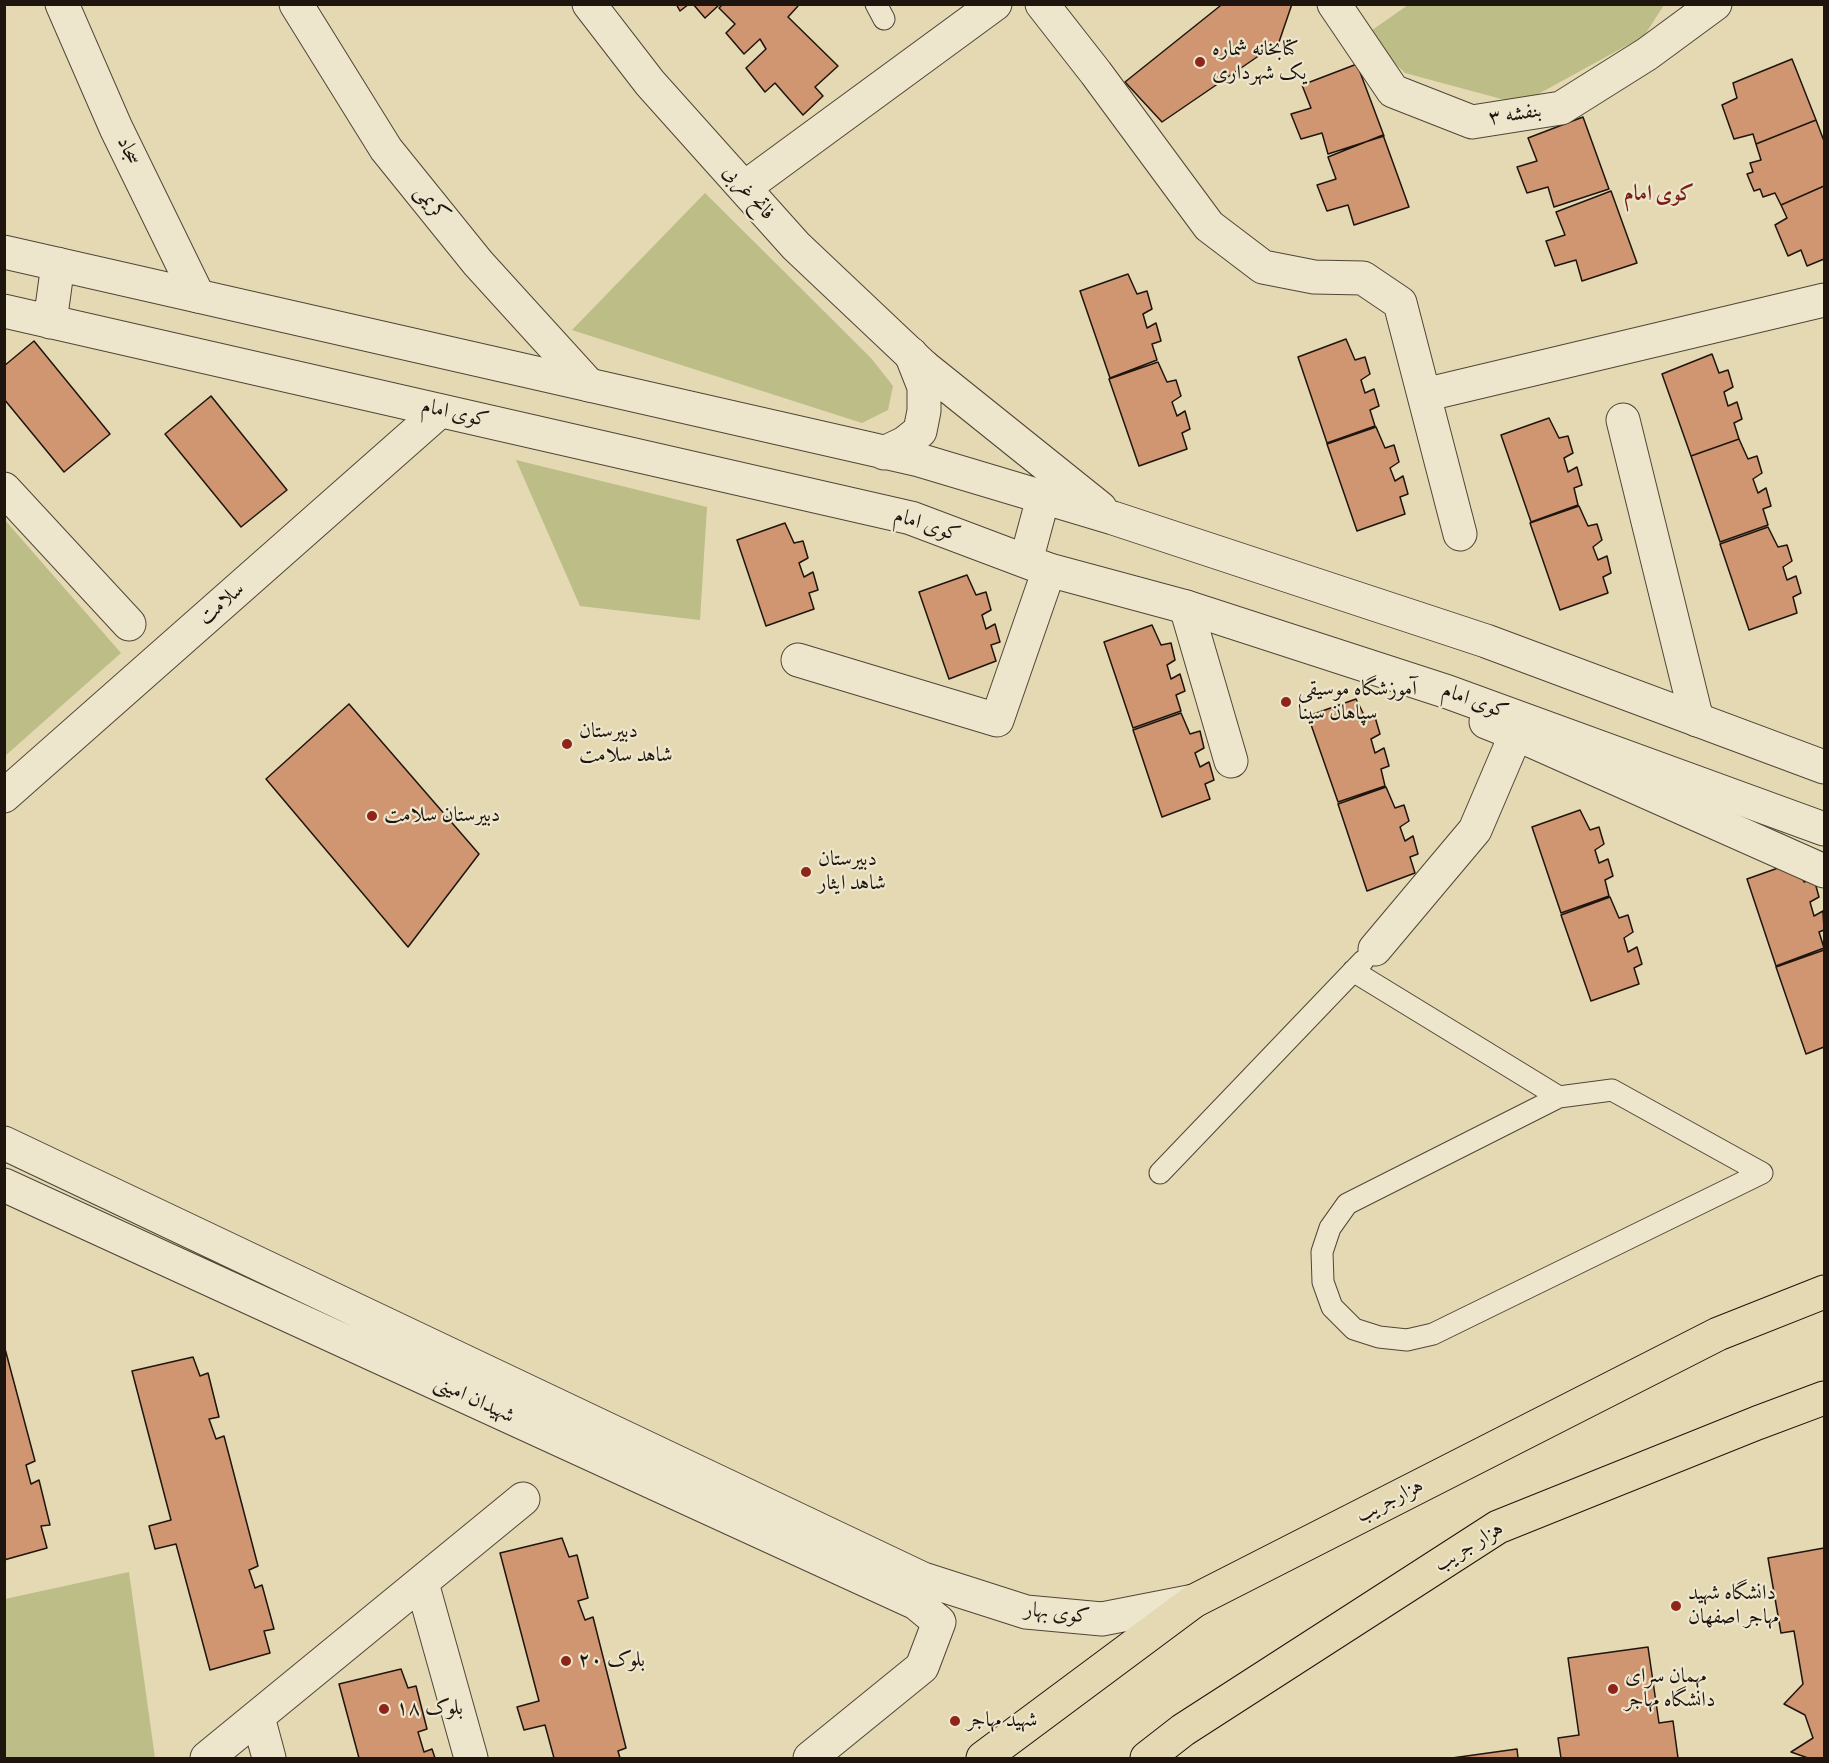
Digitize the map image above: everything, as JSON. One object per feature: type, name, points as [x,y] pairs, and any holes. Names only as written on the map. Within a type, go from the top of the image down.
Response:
[{"type":"main road","name":"هزارجریب","points":[[983,1758],[1194,1601],[1718,1334],[1824,1292]]},
{"type":"main road","name":"هزار جریب","points":[[1148,1758],[1183,1730],[1498,1527],[1824,1398]]},
{"type":"street","name":"سجاد","points":[[62,4],[116,128],[198,296]]},
{"type":"street","name":"کریمی","points":[[296,4],[386,149],[478,263],[589,385]]},
{"type":"street","name":"فاتح غربی","points":[[589,4],[650,83],[796,246],[917,360],[1113,518]]},
{"type":"street","points":[[744,188],[995,4]]},
{"type":"street","points":[[1042,4],[1209,226],[1263,267],[1314,277],[1363,278],[1400,303],[1460,534]]},
{"type":"street","name":"بنفشه ۳","points":[[1334,4],[1393,91],[1472,122],[1561,108],[1647,54],[1715,4]]},
{"type":"street","points":[[4,252],[919,460],[1113,518],[1486,641],[1824,767]]},
{"type":"street","points":[[50,322],[58,264]]},
{"type":"street","points":[[1424,395],[1824,300]]},
{"type":"street","name":"کوی امام","points":[[4,311],[911,518],[1037,566],[1186,607],[1485,705],[1824,829]]},
{"type":"street","points":[[884,453],[905,443],[920,431],[924,411],[924,387],[917,360]]},
{"type":"street","name":"سلامت","points":[[4,796],[440,411]]},
{"type":"street","points":[[1623,420],[1697,720]]},
{"type":"street","points":[[4,489],[129,624]]},
{"type":"street","points":[[798,660],[997,720],[1037,566],[1043,498]]},
{"type":"street","points":[[1186,607],[1231,761]]},
{"type":"street","points":[[1430,702],[1516,734],[1824,871]]},
{"type":"street","points":[[1485,705],[1516,734]]},
{"type":"street","points":[[1364,960],[1475,830],[1516,734]]},
{"type":"street","name":"شهیدان امینی","points":[[4,1143],[923,1579]]},
{"type":"street","name":"شهیدان امینی","points":[[4,1185],[916,1603],[939,1622],[922,1667],[810,1758]]},
{"type":"street","points":[[207,1758],[523,1500]]},
{"type":"street","name":"کوی بهار","points":[[923,1579],[1026,1612],[1102,1619],[1194,1601]]},
{"type":"street","points":[[422,1583],[471,1758]]},
{"type":"street","points":[[258,1717],[269,1758]]},
{"type":"lane","points":[[1160,1173],[1364,960],[1559,1097],[1612,1090],[1762,1173],[1433,1334],[1407,1340],[1378,1337],[1354,1329],[1332,1307],[1323,1282],[1322,1252],[1330,1228],[1347,1204],[1559,1097]]},
{"type":"green space","points":[[1408,5],[1664,5],[1644,36],[1520,104],[1405,73],[1365,35]]},
{"type":"green space","points":[[705,193],[871,358],[893,386],[888,410],[862,423],[572,330]]},
{"type":"green space","points":[[516,460],[707,507],[700,620],[580,606]]},
{"type":"green space","points":[[4,519],[121,653],[5,756],[4,756]]},
{"type":"green space","points":[[129,1572],[155,1758],[5,1758],[5,1599]]},
{"type":"building","points":[[676,4],[689,4],[680,11]]},
{"type":"building","points":[[693,4],[720,4],[705,18]]},
{"type":"building","points":[[723,4],[796,4],[798,6],[788,17],[838,66],[815,87],[823,96],[803,115],[775,83],[765,92],[746,68],[766,49],[760,39],[744,54],[726,33],[735,24],[719,8]]},
{"type":"building","name":"کتابخانه شماره یک شهرداری","points":[[1219,4],[1292,4],[1279,42],[1162,122],[1125,82],[1220,6]]},
{"type":"building","points":[[1792,59],[1816,120],[1756,144],[1753,134],[1734,139],[1722,105],[1737,98],[1733,83]]},
{"type":"building","points":[[1357,64],[1384,136],[1328,154],[1322,133],[1301,139],[1291,114],[1311,108],[1302,85]]},
{"type":"building","points":[[1583,117],[1609,189],[1554,207],[1548,187],[1527,193],[1517,167],[1537,161],[1528,138]]},
{"type":"building","points":[[1816,120],[1824,141],[1824,186],[1781,205],[1775,193],[1763,197],[1760,189],[1754,191],[1747,174],[1753,172],[1750,163],[1761,160],[1756,144]]},
{"type":"building","points":[[1383,135],[1409,207],[1354,225],[1348,205],[1327,211],[1317,185],[1336,179],[1328,157]]},
{"type":"building","points":[[1824,186],[1824,259],[1807,266],[1801,250],[1788,256],[1775,225],[1787,218],[1781,205]]},
{"type":"building","points":[[1611,191],[1637,263],[1582,281],[1576,260],[1555,266],[1546,241],[1565,235],[1556,212]]},
{"type":"building","points":[[1128,274],[1137,294],[1147,291],[1152,309],[1143,314],[1147,328],[1156,323],[1161,341],[1152,344],[1157,360],[1110,378],[1080,291]]},
{"type":"building","points":[[1346,339],[1355,360],[1365,357],[1370,374],[1361,380],[1365,393],[1374,389],[1379,406],[1370,410],[1375,426],[1327,443],[1298,357]]},
{"type":"building","points":[[34,341],[110,434],[64,472],[4,399],[4,366]]},
{"type":"building","points":[[1712,354],[1719,373],[1728,370],[1733,387],[1724,392],[1728,406],[1737,402],[1742,419],[1734,423],[1739,439],[1691,456],[1662,374]]},
{"type":"building","points":[[1158,362],[1167,382],[1176,380],[1181,396],[1172,402],[1177,416],[1185,411],[1190,429],[1182,433],[1187,449],[1139,466],[1109,379]]},
{"type":"building","points":[[211,396],[287,490],[241,527],[165,434]]},
{"type":"building","points":[[1549,418],[1559,438],[1568,436],[1573,453],[1564,458],[1568,472],[1577,467],[1582,485],[1574,488],[1578,505],[1531,522],[1501,435]]},
{"type":"building","points":[[1376,427],[1385,448],[1394,445],[1399,462],[1390,468],[1395,481],[1403,476],[1408,494],[1400,497],[1405,514],[1357,531],[1327,444]]},
{"type":"building","points":[[1739,439],[1748,459],[1757,456],[1762,473],[1753,479],[1758,493],[1766,488],[1771,506],[1763,509],[1768,525],[1720,542],[1691,456]]},
{"type":"building","points":[[1579,506],[1588,526],[1597,524],[1602,540],[1593,547],[1598,560],[1607,556],[1611,573],[1603,577],[1608,593],[1560,610],[1530,523]]},
{"type":"building","points":[[785,523],[794,543],[803,541],[808,558],[799,563],[804,577],[813,572],[818,590],[809,593],[814,609],[766,626],[737,540]]},
{"type":"building","points":[[1768,527],[1778,547],[1787,545],[1792,561],[1783,567],[1787,580],[1796,576],[1801,593],[1793,597],[1797,613],[1749,630],[1720,544]]},
{"type":"building","points":[[967,575],[976,595],[986,592],[991,610],[982,615],[986,629],[995,624],[1000,642],[991,645],[996,661],[949,679],[919,592]]},
{"type":"building","points":[[1152,625],[1161,645],[1171,643],[1175,660],[1167,665],[1171,679],[1180,674],[1185,691],[1176,695],[1181,711],[1133,728],[1104,642]]},
{"type":"building","points":[[1356,699],[1366,719],[1375,717],[1380,734],[1371,739],[1375,753],[1384,748],[1389,766],[1381,769],[1385,786],[1338,802],[1308,716]]},
{"type":"building","name":"دبیرستان سلامت","points":[[349,704],[479,854],[408,947],[266,779]]},
{"type":"building","points":[[1181,713],[1190,734],[1200,731],[1204,748],[1195,753],[1200,767],[1209,762],[1214,780],[1205,784],[1210,799],[1162,817],[1133,730]]},
{"type":"building","points":[[1386,787],[1395,808],[1404,805],[1409,821],[1400,827],[1405,841],[1413,836],[1418,854],[1410,857],[1415,873],[1367,891],[1338,804]]},
{"type":"building","points":[[1580,810],[1590,830],[1599,827],[1604,844],[1595,850],[1599,863],[1608,859],[1613,876],[1605,880],[1609,896],[1561,913],[1532,827]]},
{"type":"building","points":[[1795,862],[1804,882],[1814,879],[1819,897],[1810,902],[1814,916],[1823,911],[1824,930],[1819,932],[1824,948],[1776,966],[1747,879]]},
{"type":"building","points":[[1610,897],[1619,918],[1628,915],[1633,932],[1624,938],[1628,952],[1637,947],[1642,964],[1634,968],[1639,984],[1591,1001],[1561,915]]},
{"type":"building","points":[[1824,950],[1824,1047],[1806,1054],[1776,967]]},
{"type":"building","points":[[4,1345],[35,1461],[26,1465],[31,1484],[39,1480],[50,1525],[41,1526],[47,1548],[4,1560]]},
{"type":"building","points":[[193,1357],[200,1376],[208,1373],[219,1417],[209,1419],[216,1439],[224,1436],[258,1566],[249,1570],[255,1588],[262,1585],[274,1629],[264,1631],[270,1653],[210,1670],[176,1544],[155,1549],[149,1526],[171,1520],[132,1371]]},
{"type":"building","name":"بلوک ۲۰","points":[[562,1538],[569,1557],[577,1555],[588,1598],[578,1601],[585,1620],[593,1617],[626,1748],[618,1751],[620,1758],[554,1758],[545,1725],[524,1730],[517,1707],[539,1701],[500,1553]]},
{"type":"building","points":[[1824,1548],[1824,1758],[1808,1758],[1791,1752],[1813,1738],[1805,1715],[1784,1704],[1803,1684],[1794,1631],[1781,1633],[1768,1558]]},
{"type":"building","name":"مهمان سرای دانشگاه مهاجر","points":[[1648,1647],[1659,1723],[1673,1721],[1678,1758],[1561,1758],[1558,1738],[1579,1735],[1568,1658]]},
{"type":"building","name":"بلوک ۱۸","points":[[401,1669],[408,1688],[416,1686],[427,1729],[418,1732],[424,1752],[432,1749],[435,1758],[359,1758],[339,1684]]},
{"type":"building","points":[[1517,1749],[1518,1758],[1452,1758]]},
{"type":"place","name":"کتابخانه شماره یک شهرداری","points":[[1200,62]]},
{"type":"place","name":"آموزشگاه موسیقی سپاهان سینا","points":[[1286,702]]},
{"type":"place","name":"دبیرستان شاهد سلامت","points":[[567,744]]},
{"type":"place","name":"دبیرستان سلامت","points":[[372,816]]},
{"type":"place","name":"دبیرستان شاهد ایثار","points":[[806,872]]},
{"type":"place","name":"دانشگاه شهید مهاجر اصفهان","points":[[1676,1606]]},
{"type":"place","name":"بلوک ۲۰","points":[[566,1661]]},
{"type":"place","name":"مهمان سرای دانشگاه مهاجر","points":[[1613,1689]]},
{"type":"place","name":"بلوک ۱۸","points":[[384,1709]]},
{"type":"place","name":"شهید مهاجر","points":[[955,1721]]},
{"type":"district","name":"کوی امام","points":[[1659,195]]}]
